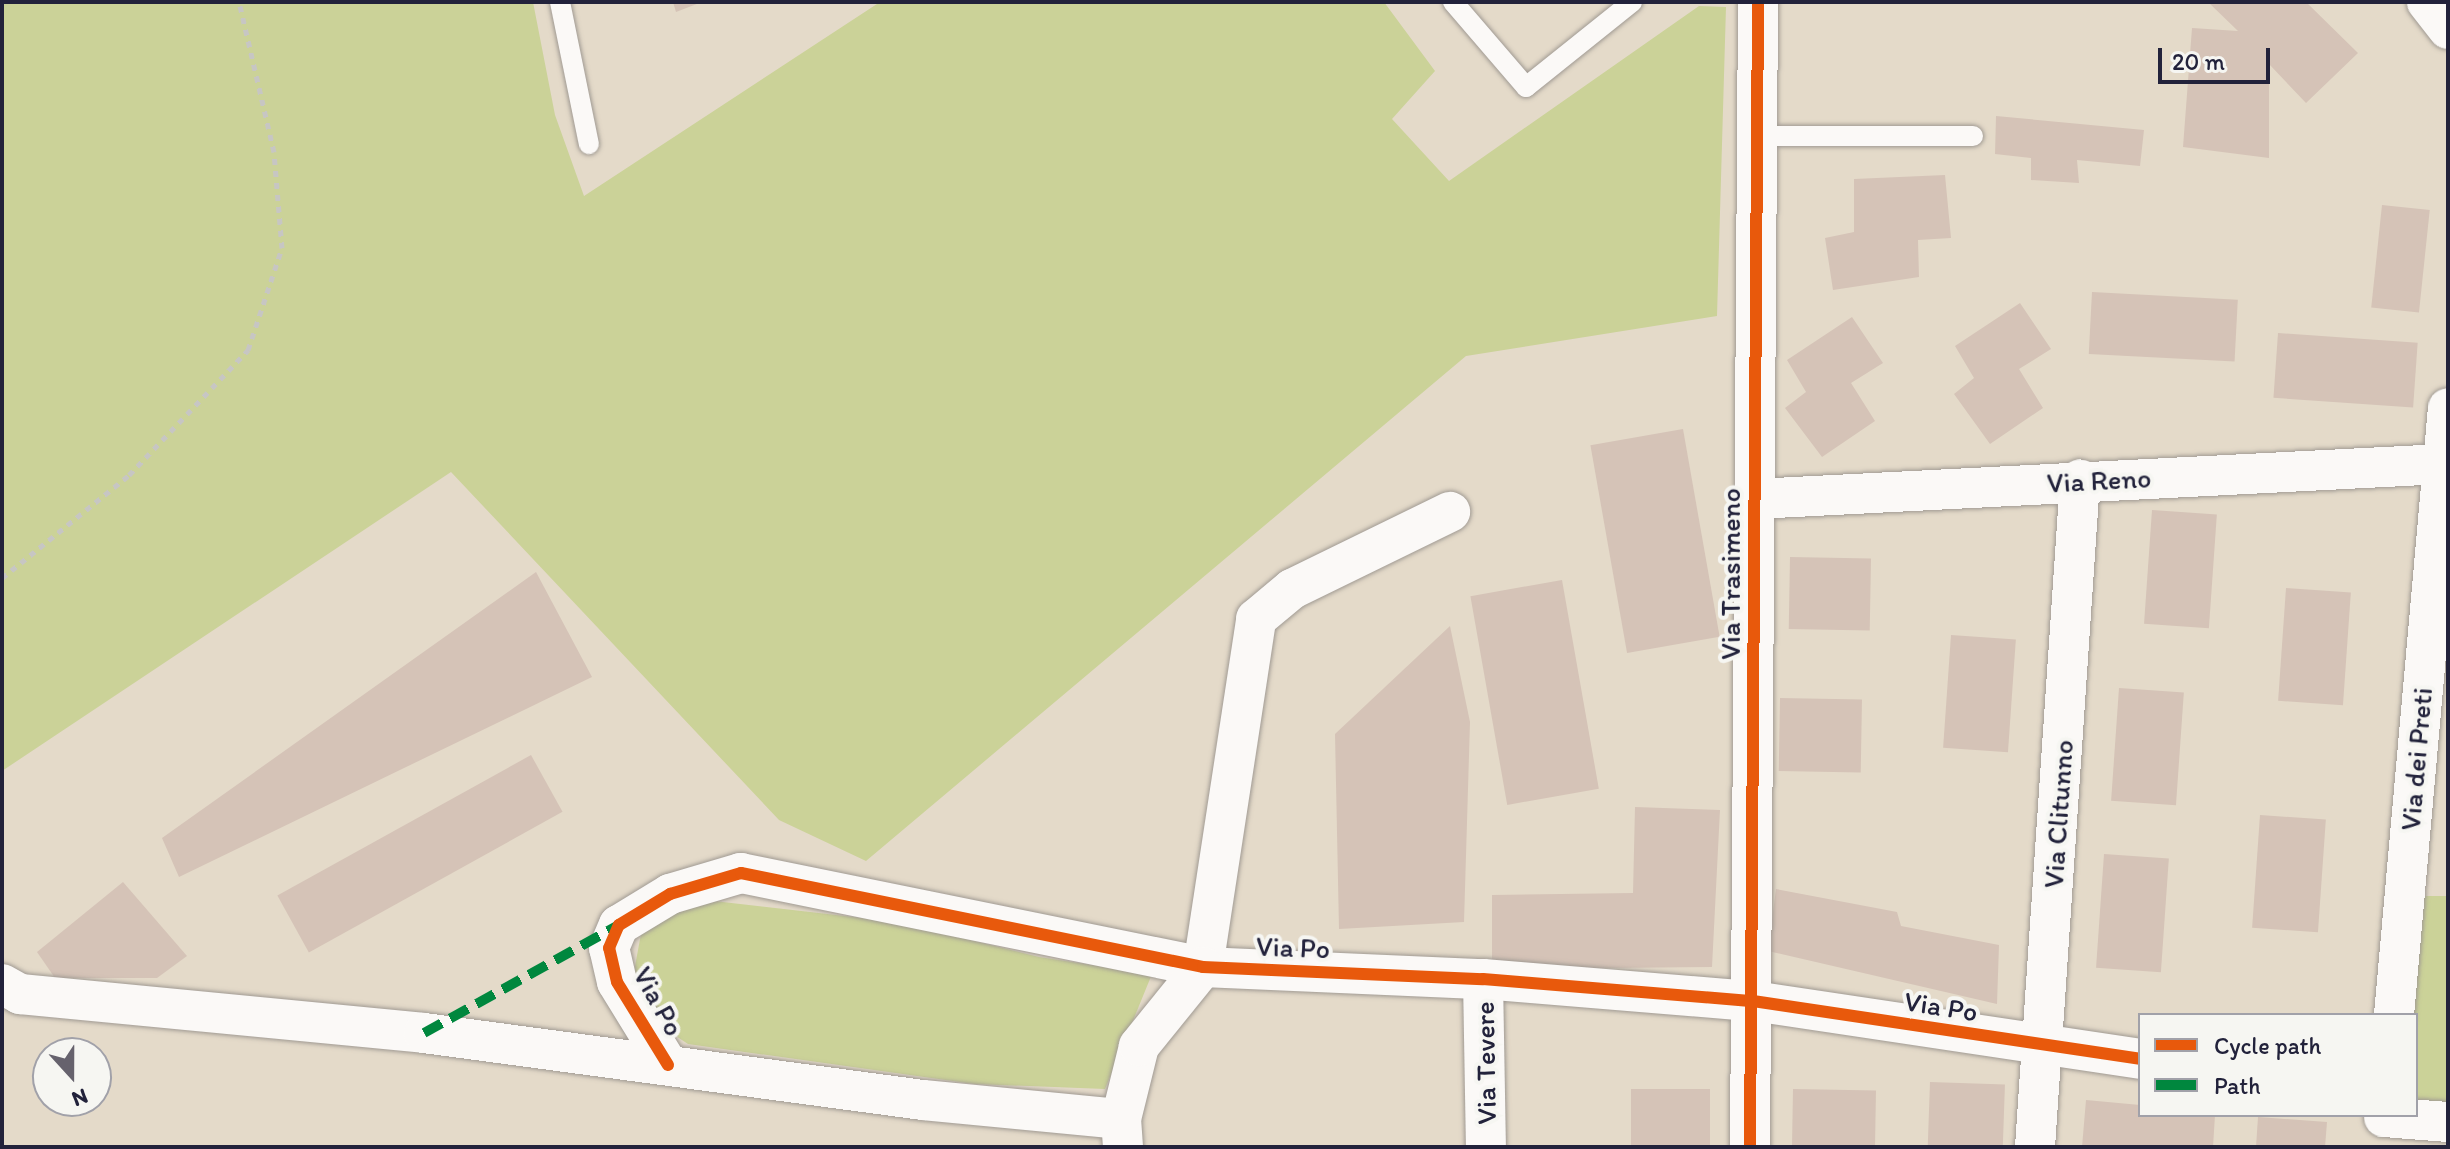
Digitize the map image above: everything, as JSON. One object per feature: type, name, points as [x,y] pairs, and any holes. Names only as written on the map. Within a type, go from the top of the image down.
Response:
[{"type":"street","name":"Via Trasimeno","points":[[1750,1147],[1758,2]]},
{"type":"street","points":[[2427,2],[2448,29]]},
{"type":"street","name":"Via dei Preti","points":[[2394,1013],[2448,408]]},
{"type":"street","name":"Via Reno","points":[[1755,499],[2080,480],[2443,464]]},
{"type":"street","name":"Via Clitunno","points":[[2035,1147],[2080,480]]},
{"type":"street","points":[[1122,1133],[1139,1046],[1203,967],[1256,619],[1292,589],[1450,512]]},
{"type":"street","name":"Via Po","points":[[668,1065],[617,982],[609,948],[619,925],[670,894],[741,873],[1203,967],[1483,979],[1753,1001],[2138,1059]]},
{"type":"street","name":"Via Tevere","points":[[1483,979],[1486,1147]]},
{"type":"street","name":"Via Po","points":[[2,984],[20,994],[424,1033],[923,1100],[1122,1133]]},
{"type":"street","points":[[2383,1126],[2448,1122]]},
{"type":"lane","points":[[560,2],[589,144]]},
{"type":"lane","points":[[1453,2],[1526,87],[1632,2]]},
{"type":"lane","points":[[1757,136],[1973,136]]},
{"type":"path","points":[[2,578],[129,475],[248,350],[282,248],[274,152],[239,2]]},
{"type":"green space","points":[[2,2],[533,2],[555,115],[584,196],[880,2],[1384,2],[1435,71],[1392,119],[1449,181],[1699,6],[1726,7],[1717,316],[1466,356],[866,861],[779,820],[451,472],[2,771]]},
{"type":"green space","points":[[2417,896],[2448,896],[2448,1105],[2418,1104],[2418,1013],[2412,1013]]},
{"type":"green space","points":[[714,901],[897,922],[1039,957],[1152,974],[1105,1089],[974,1084],[688,1044],[647,1017],[633,977],[641,934],[659,914]]},
{"type":"building","points":[[673,2],[702,2],[676,12]]},
{"type":"building","points":[[2208,2],[2306,2],[2358,53],[2306,103],[2269,64],[2269,158],[2183,147],[2192,28],[2238,31]]},
{"type":"building","points":[[1996,116],[2144,130],[2140,166],[2077,160],[2079,183],[2031,180],[2031,158],[1995,154]]},
{"type":"building","points":[[1945,175],[1951,238],[1918,240],[1919,277],[1833,290],[1825,238],[1854,232],[1854,179]]},
{"type":"building","points":[[2382,205],[2430,210],[2419,312],[2371,307]]},
{"type":"building","points":[[2092,292],[2238,300],[2235,362],[2089,354]]},
{"type":"building","points":[[2020,303],[2051,349],[2019,369],[2043,408],[1990,444],[1954,394],[1974,378],[1955,346]]},
{"type":"building","points":[[1852,317],[1883,363],[1851,383],[1875,421],[1822,457],[1785,408],[1806,392],[1787,360]]},
{"type":"building","points":[[2278,333],[2418,343],[2413,408],[2273,398]]},
{"type":"building","points":[[1683,429],[1720,637],[1627,653],[1590,445]]},
{"type":"building","points":[[2152,510],[2217,515],[2209,628],[2144,624]]},
{"type":"building","points":[[1790,557],[1871,558],[1870,630],[1789,629]]},
{"type":"building","points":[[536,572],[592,677],[179,877],[162,838]]},
{"type":"building","points":[[1562,580],[1599,789],[1507,805],[1470,596]]},
{"type":"building","points":[[2286,588],[2351,593],[2343,705],[2278,701]]},
{"type":"building","points":[[1450,626],[1470,722],[1464,922],[1339,929],[1335,734]]},
{"type":"building","points":[[1951,635],[2016,640],[2008,752],[1943,748]]},
{"type":"building","points":[[2119,688],[2184,693],[2176,805],[2111,801]]},
{"type":"building","points":[[1780,698],[1862,699],[1861,772],[1779,771]]},
{"type":"building","points":[[531,755],[563,812],[309,952],[277,896]]},
{"type":"building","points":[[1635,807],[1720,810],[1712,967],[1492,969],[1492,895],[1633,893]]},
{"type":"building","points":[[2260,815],[2326,820],[2318,932],[2252,928]]},
{"type":"building","points":[[2104,854],[2169,859],[2161,972],[2096,968]]},
{"type":"building","points":[[123,882],[187,956],[157,978],[55,978],[37,952]]},
{"type":"building","points":[[1776,889],[1897,912],[1901,926],[1999,945],[1997,1004],[1768,951]]},
{"type":"building","points":[[1930,1082],[2005,1085],[2003,1147],[1928,1147]]},
{"type":"building","points":[[1631,1089],[1710,1089],[1710,1147],[1631,1147]]},
{"type":"building","points":[[1793,1089],[1876,1090],[1875,1147],[1792,1147]]},
{"type":"building","points":[[2086,1100],[2138,1105],[2138,1117],[2215,1117],[2213,1147],[2082,1147]]},
{"type":"building","points":[[2258,1117],[2327,1122],[2325,1147],[2256,1147]]},
{"type":"marked path","points":[[424,1033],[619,925]]},
{"type":"cycle path","points":[[1750,1147],[1758,2]]},
{"type":"cycle path","points":[[668,1065],[617,982],[609,948],[619,925],[670,894],[741,873],[1203,967],[1483,979],[1753,1001],[2138,1059]]}]
